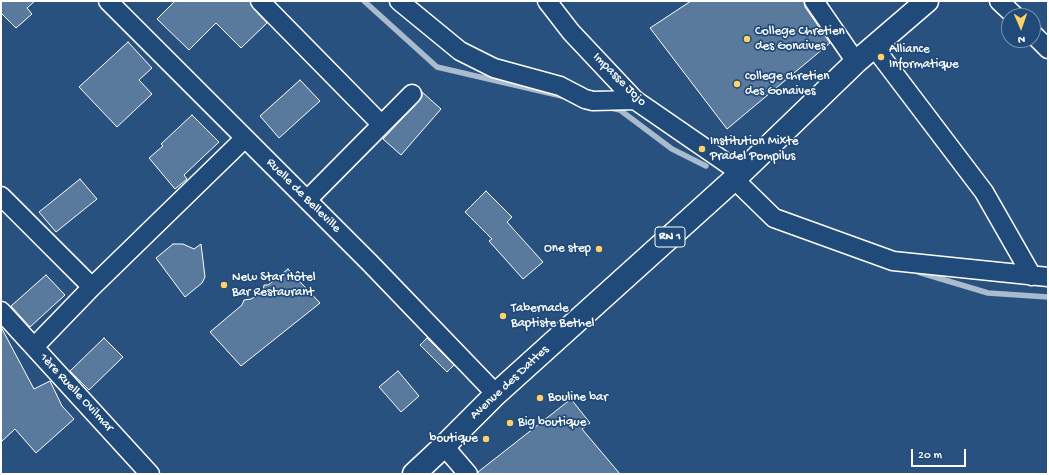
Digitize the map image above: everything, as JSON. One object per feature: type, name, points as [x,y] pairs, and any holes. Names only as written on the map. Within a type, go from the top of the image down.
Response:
[{"type":"main road","name":"Avenue des Dattes","points":[[414,474],[496,394],[738,176],[856,62],[927,1]]},
{"type":"street","name":"Ruelle de Belleville","points":[[108,1],[376,269],[496,394]]},
{"type":"street","points":[[260,1],[381,124]]},
{"type":"street","points":[[399,1],[460,51],[494,68],[560,86],[585,99],[593,101],[635,100]]},
{"type":"street","name":"Impasse Jojo","points":[[547,1],[571,32],[635,100],[738,176],[774,218],[893,261],[1040,277]]},
{"type":"street","points":[[814,1],[856,62]]},
{"type":"street","points":[[999,1],[1006,8]]},
{"type":"street","points":[[874,47],[984,192],[1040,277]]},
{"type":"street","points":[[307,200],[412,94]]},
{"type":"street","points":[[34,347],[92,287],[245,138]]},
{"type":"street","points":[[1,196],[92,287]]},
{"type":"street","name":"1ère Ruelle Ovilmar","points":[[1,311],[150,474]]},
{"type":"street","points":[[444,446],[468,474]]},
{"type":"building","points":[[1,1],[35,1],[27,8],[32,14],[16,28],[1,13]]},
{"type":"building","points":[[175,1],[250,1],[253,8],[267,23],[241,48],[216,23],[189,50],[157,19]]},
{"type":"building","name":"college chretien des Gonaives","points":[[691,1],[804,1],[805,7],[830,43],[727,129],[650,28]]},
{"type":"building","points":[[128,42],[152,68],[139,80],[152,94],[117,127],[79,87]]},
{"type":"building","points":[[300,80],[320,101],[279,138],[260,116]]},
{"type":"building","points":[[422,92],[441,109],[401,155],[383,139],[419,101],[422,97]]},
{"type":"building","points":[[192,115],[219,142],[184,175],[187,179],[175,189],[149,158],[163,146],[161,144]]},
{"type":"building","points":[[80,179],[97,199],[56,232],[39,212]]},
{"type":"building","points":[[486,191],[512,217],[507,222],[543,262],[523,279],[489,241],[492,239],[465,212]]},
{"type":"building","points":[[173,244],[183,244],[194,249],[201,244],[205,277],[202,283],[185,297],[156,258]]},
{"type":"building","points":[[288,269],[320,303],[241,366],[210,332],[242,305],[244,300],[251,299],[263,292],[264,285],[268,285]]},
{"type":"building","points":[[46,275],[65,295],[30,327],[11,306]]},
{"type":"building","points":[[1,327],[34,389],[50,381],[62,406],[74,419],[36,453],[15,429],[1,442]]},
{"type":"building","points":[[104,338],[123,357],[89,390],[70,371]]},
{"type":"building","points":[[427,338],[454,365],[447,372],[420,345]]},
{"type":"building","points":[[398,371],[419,396],[401,412],[379,387]]},
{"type":"building","points":[[571,399],[590,423],[582,429],[620,474],[478,474],[478,472]]},
{"type":"waterway","points":[[364,1],[437,67],[566,97]]},
{"type":"waterway","points":[[611,108],[620,110],[672,149],[706,166]]},
{"type":"waterway","points":[[918,272],[988,293],[1048,297]]},
{"type":"place","name":"College Chretien des Gonaives","points":[[747,39]]},
{"type":"place","name":"Alliance Informatique","points":[[881,57]]},
{"type":"place","name":"college chretien des Gonaives","points":[[737,84]]},
{"type":"place","name":"Institution Mixte Pradel Pompilus","points":[[702,149]]},
{"type":"place","name":"One step","points":[[599,249]]},
{"type":"place","name":"New Star Hôtel Bar Restaurant","points":[[224,285]]},
{"type":"place","name":"Tabernacle Baptiste Bethel","points":[[503,316]]},
{"type":"place","name":"Bouline bar","points":[[540,398]]},
{"type":"place","name":"Big boutique","points":[[510,423]]},
{"type":"place","name":"boutique","points":[[486,439]]}]
